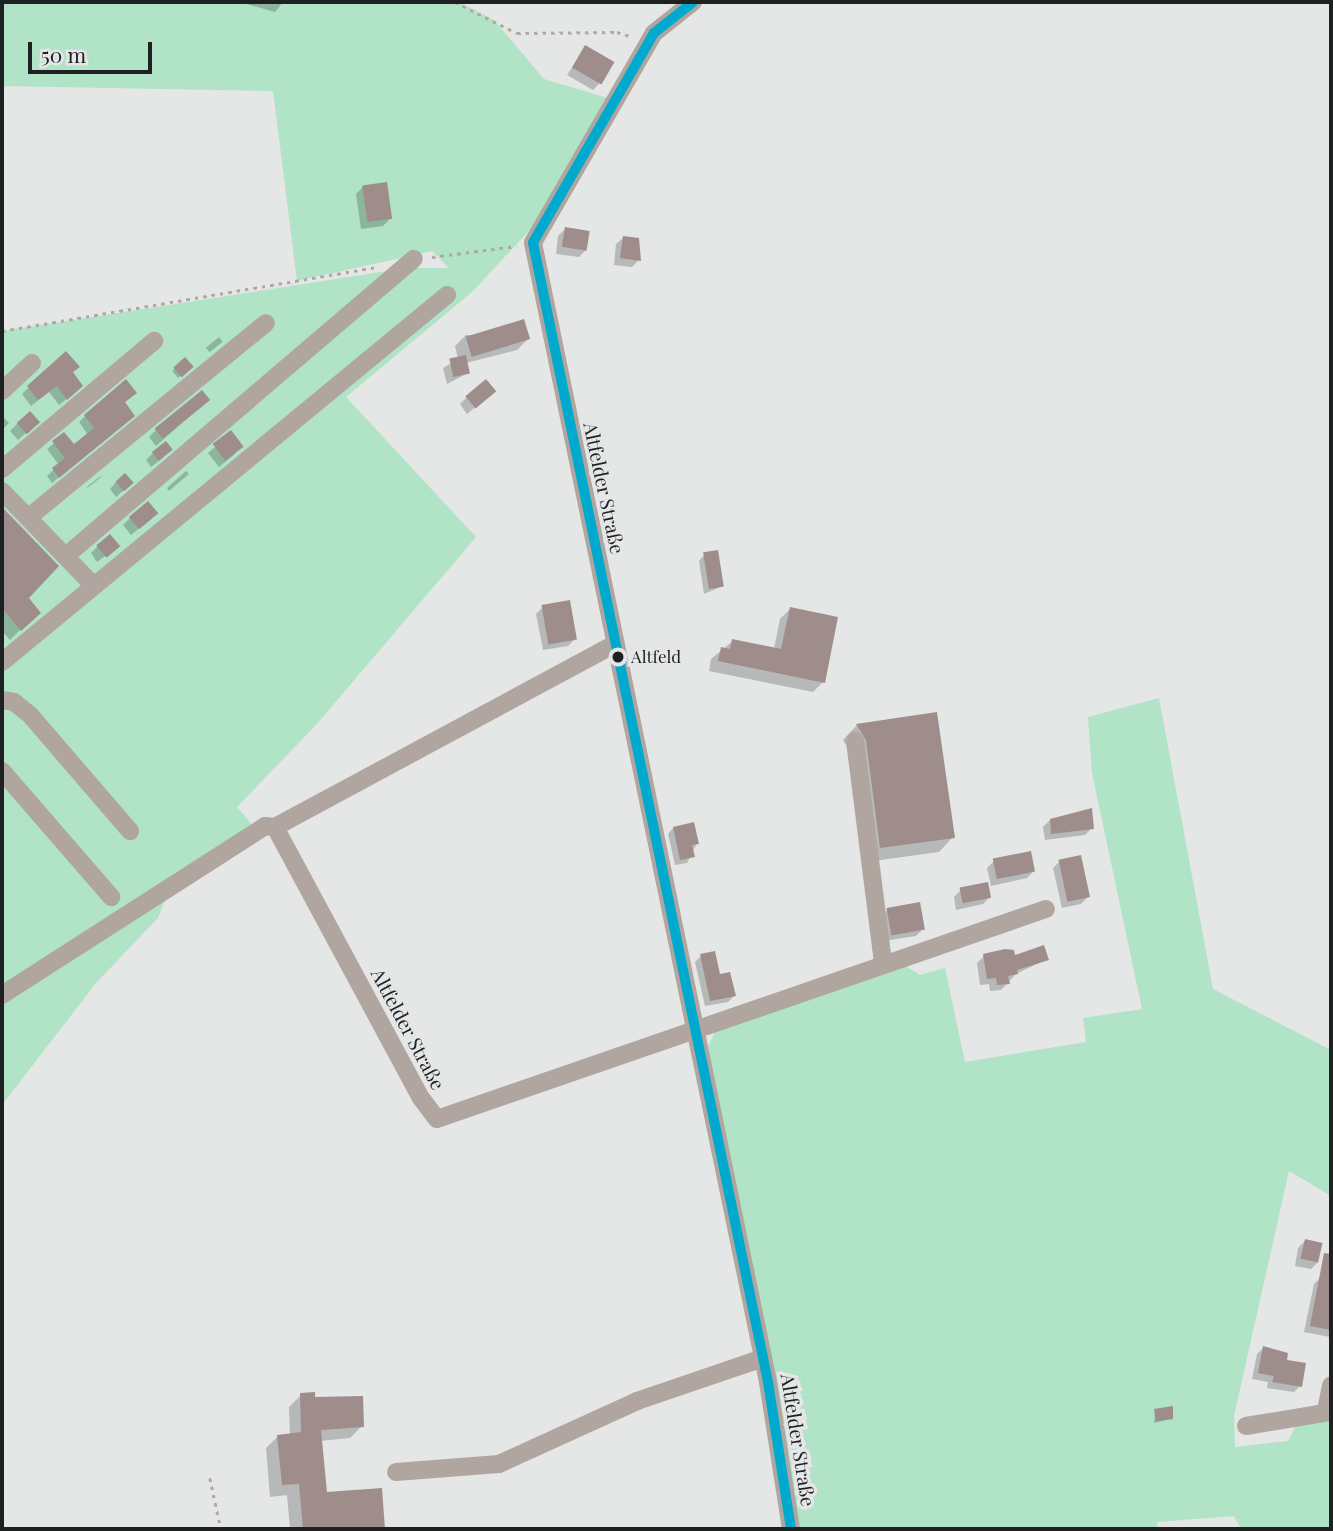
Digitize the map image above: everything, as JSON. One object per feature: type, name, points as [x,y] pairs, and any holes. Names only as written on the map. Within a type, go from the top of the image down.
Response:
[{"type":"street","points":[[533,243],[648,42],[693,2]]},
{"type":"street","name":"Altfelder Straße","points":[[533,243],[763,1358],[791,1529]]},
{"type":"street","points":[[67,555],[414,259]]},
{"type":"street","points":[[2,662],[92,584],[447,295]]},
{"type":"street","points":[[29,517],[266,323]]},
{"type":"street","points":[[2,469],[154,341]]},
{"type":"street","points":[[2,391],[32,363]]},
{"type":"street","points":[[2,491],[67,555],[92,584]]},
{"type":"street","points":[[2,995],[265,826],[275,827],[615,644]]},
{"type":"street","points":[[2,700],[14,702],[31,716],[130,831]]},
{"type":"street","points":[[855,741],[883,964]]},
{"type":"street","points":[[2,771],[111,897]]},
{"type":"street","name":"Altfelder Straße","points":[[275,827],[421,1098],[437,1119],[1046,909]]},
{"type":"street","points":[[396,1472],[499,1464],[637,1401],[763,1358]]},
{"type":"street","points":[[1246,1426],[1329,1412],[1331,1385]]},
{"type":"path","points":[[455,2],[517,33],[617,32],[648,42]]},
{"type":"path","points":[[2,331],[339,276],[414,259],[533,243]]},
{"type":"path","points":[[210,1478],[221,1529]]},
{"type":"green space","points":[[2,2],[459,2],[494,20],[544,79],[615,100],[541,218],[472,292],[346,397],[476,537],[316,725],[237,807],[253,826],[164,902],[158,918],[96,983],[2,1105],[2,331],[406,268],[449,268],[432,251],[297,281],[273,91],[2,86]]},
{"type":"green space","points":[[1159,698],[1213,989],[1331,1050],[1331,1196],[1289,1171],[1234,1416],[1235,1447],[1288,1441],[1299,1419],[1331,1417],[1331,1529],[1241,1529],[1234,1516],[1157,1522],[1158,1529],[790,1529],[708,1047],[716,1029],[904,965],[920,975],[945,968],[965,1062],[1086,1042],[1083,1018],[1142,1009],[1092,773],[1088,717]]},
{"type":"building","points":[[585,45],[614,62],[601,85],[572,68]]},
{"type":"building","points":[[387,182],[392,219],[367,222],[362,185]]},
{"type":"building","points":[[565,227],[590,231],[587,251],[562,247]]},
{"type":"building","points":[[623,236],[639,238],[641,261],[620,258]]},
{"type":"building","points":[[524,319],[530,339],[472,357],[466,337]]},
{"type":"building","points":[[66,351],[80,367],[73,372],[83,386],[67,400],[57,386],[38,400],[27,386]]},
{"type":"building","points":[[466,355],[470,374],[453,377],[449,359]]},
{"type":"building","points":[[185,357],[194,367],[182,377],[173,368]]},
{"type":"building","points":[[126,379],[137,393],[125,402],[135,416],[59,478],[52,468],[65,458],[52,441],[64,432],[74,444],[94,428],[84,415]]},
{"type":"building","points":[[486,379],[496,391],[476,409],[465,396]]},
{"type":"building","points":[[202,390],[210,400],[163,438],[155,428]]},
{"type":"building","points":[[30,411],[40,422],[27,434],[17,423]]},
{"type":"building","points":[[231,430],[244,447],[225,461],[213,444]]},
{"type":"building","points":[[166,441],[173,450],[159,461],[152,452]]},
{"type":"building","points":[[125,473],[134,483],[124,491],[115,482]]},
{"type":"building","points":[[148,501],[158,513],[139,529],[129,517]]},
{"type":"building","points":[[2,507],[59,566],[29,598],[41,613],[21,631],[2,608]]},
{"type":"building","points":[[110,534],[120,546],[106,558],[96,546]]},
{"type":"building","points":[[718,550],[724,587],[709,589],[703,552]]},
{"type":"building","points":[[570,600],[577,639],[548,644],[541,605]]},
{"type":"building","points":[[790,607],[838,617],[825,683],[718,661],[721,647],[730,649],[732,639],[781,649]]},
{"type":"building","points":[[937,712],[955,838],[880,848],[866,740],[856,724]]},
{"type":"building","points":[[1092,808],[1094,829],[1051,834],[1050,819]]},
{"type":"building","points":[[694,822],[699,844],[692,845],[695,857],[680,860],[673,827]]},
{"type":"building","points":[[1031,851],[1035,872],[997,879],[993,858]]},
{"type":"building","points":[[1081,855],[1090,897],[1067,902],[1059,860]]},
{"type":"building","points":[[988,882],[991,898],[963,903],[960,888]]},
{"type":"building","points":[[920,902],[925,930],[891,935],[887,908]]},
{"type":"building","points":[[1044,945],[1049,960],[1017,970],[1018,974],[1008,976],[1010,984],[997,985],[996,978],[987,979],[983,954],[1005,949],[1014,950],[1015,955]]},
{"type":"building","points":[[715,951],[720,974],[730,972],[736,996],[710,1001],[700,954]]},
{"type":"building","points":[[1305,1239],[1323,1243],[1318,1263],[1301,1258]]},
{"type":"building","points":[[1324,1253],[1331,1254],[1331,1330],[1310,1326]]},
{"type":"building","points":[[1263,1346],[1288,1353],[1287,1360],[1306,1363],[1302,1387],[1272,1382],[1274,1376],[1258,1373]]},
{"type":"building","points":[[315,1392],[315,1397],[363,1396],[364,1427],[321,1430],[327,1492],[382,1488],[385,1529],[303,1529],[299,1484],[282,1485],[277,1435],[301,1432],[300,1393]]},
{"type":"building","points":[[1173,1406],[1173,1419],[1156,1421],[1154,1409]]},
{"type":"transit line","points":[[693,2],[654,33],[533,243],[768,1382],[791,1529]]},
{"type":"place","name":"Altfeld","points":[[618,657]]}]
